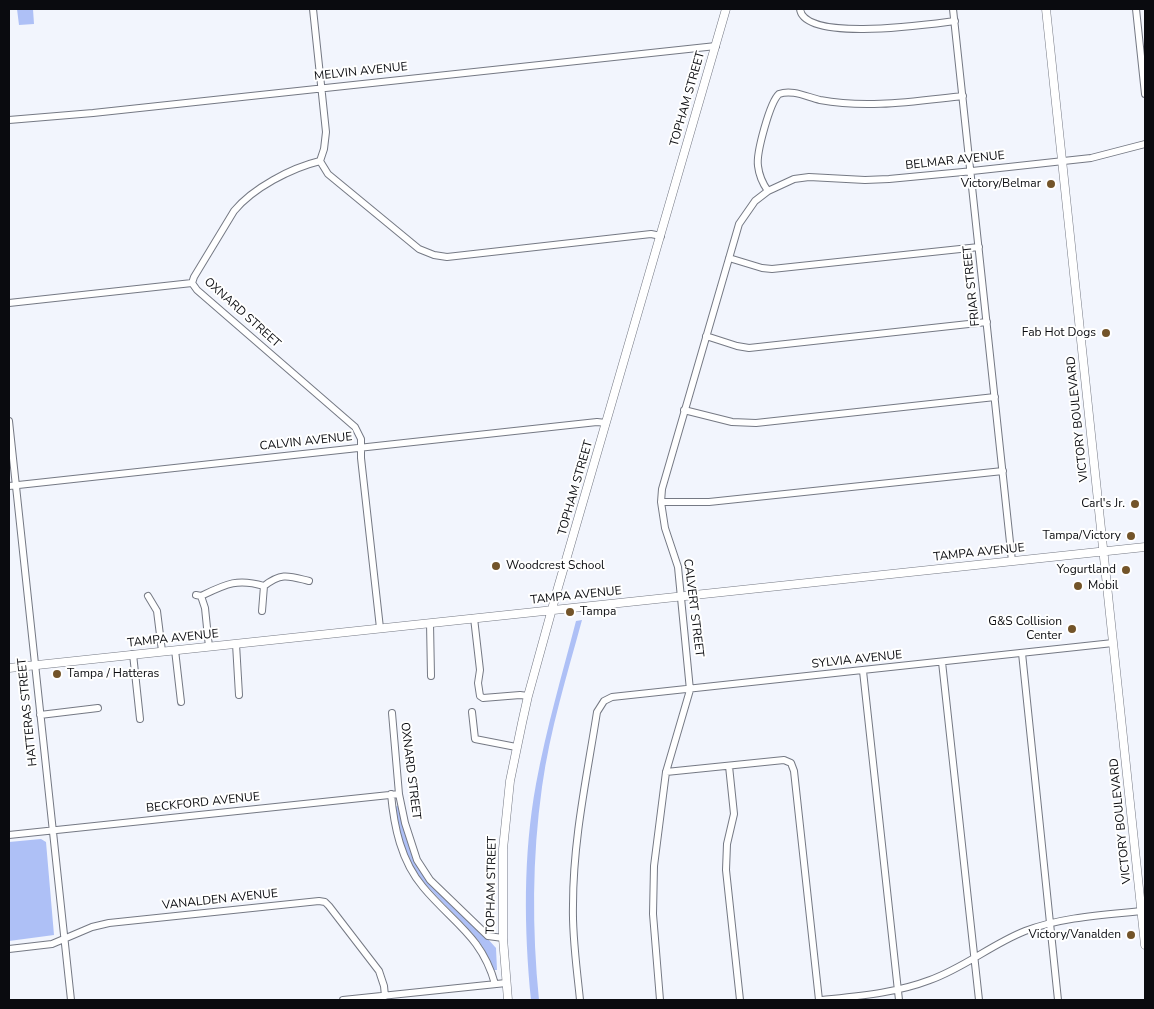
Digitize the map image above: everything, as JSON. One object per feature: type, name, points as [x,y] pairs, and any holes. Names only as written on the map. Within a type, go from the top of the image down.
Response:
[{"type":"main road","name":"TOPHAM STREET","points":[[506,982],[503,938],[503,849],[510,781],[516,747],[552,610],[726,9]]},
{"type":"main road","name":"VICTORY BOULEVARD","points":[[1046,9],[1145,945]]},
{"type":"main road","name":"TAMPA AVENUE","points":[[9,668],[1145,547]]},
{"type":"main road","points":[[506,982],[508,1000]]},
{"type":"street","points":[[313,9],[326,142],[320,161],[328,174],[419,249],[434,256],[447,257],[651,234],[661,236]]},
{"type":"street","points":[[800,9],[804,17],[812,22],[833,27],[872,30],[955,21]]},
{"type":"street","name":"FRIAR STREET","points":[[954,9],[1012,561]]},
{"type":"street","points":[[1136,9],[1145,94]]},
{"type":"street","name":"MELVIN AVENUE","points":[[9,120],[93,113],[716,46]]},
{"type":"street","points":[[768,191],[760,173],[758,157],[772,103],[779,94],[790,92],[821,100],[877,105],[963,96]]},
{"type":"street","name":"BELMAR AVENUE","points":[[768,191],[786,182],[808,177],[873,180],[972,171],[1098,157],[1145,144]]},
{"type":"street","name":"OXNARD STREET","points":[[320,161],[293,170],[242,202],[234,211],[192,283],[197,290],[355,427],[361,439],[362,447],[360,458],[380,628]]},
{"type":"street","name":"CALVERT STREET","points":[[660,1000],[653,914],[659,818],[666,772],[690,690],[677,562],[665,528],[661,502],[662,489],[739,224],[755,201],[768,191]]},
{"type":"street","points":[[729,258],[762,268],[772,269],[979,247]]},
{"type":"street","points":[[9,302],[192,283]]},
{"type":"street","points":[[706,336],[749,348],[987,322]]},
{"type":"street","points":[[684,410],[732,422],[756,423],[995,397]]},
{"type":"street","name":"HATTERAS STREET","points":[[9,421],[12,486],[35,665],[71,1000]]},
{"type":"street","name":"CALVIN AVENUE","points":[[12,486],[597,422],[606,423]]},
{"type":"street","points":[[661,502],[709,502],[1003,471]]},
{"type":"street","points":[[209,647],[205,608],[199,596],[232,583],[243,581],[264,586],[279,576],[289,576],[309,582]]},
{"type":"street","points":[[262,611],[264,586]]},
{"type":"street","points":[[148,596],[157,611],[162,652]]},
{"type":"street","points":[[474,618],[480,670],[478,683],[480,696],[483,698],[528,696]]},
{"type":"street","points":[[430,623],[431,676]]},
{"type":"street","name":"SYLVIA AVENUE","points":[[580,1000],[573,906],[577,838],[597,712],[604,701],[612,697],[1113,643]]},
{"type":"street","points":[[236,644],[239,695]]},
{"type":"street","points":[[175,650],[181,702]]},
{"type":"street","points":[[1022,653],[1058,1000]]},
{"type":"street","points":[[133,654],[140,718]]},
{"type":"street","points":[[942,662],[978,1000]]},
{"type":"street","points":[[863,670],[899,1000]]},
{"type":"street","points":[[40,714],[98,708]]},
{"type":"street","points":[[472,712],[475,739],[516,747]]},
{"type":"street","name":"OXNARD STREET","points":[[392,713],[399,794],[411,844],[417,860],[430,880],[488,936],[503,938]]},
{"type":"street","points":[[666,772],[784,760],[791,763],[794,771],[820,1000],[898,989],[931,980],[1019,934],[1050,924],[1142,911]]},
{"type":"street","points":[[729,766],[734,814],[727,844],[726,870],[740,1000]]},
{"type":"street","name":"OXNARD STREET","points":[[392,794],[395,825],[407,863],[422,887],[469,933],[489,966],[495,984]]},
{"type":"street","name":"BECKFORD AVENUE","points":[[9,835],[399,794]]},
{"type":"street","name":"VANALDEN AVENUE","points":[[9,950],[43,946],[109,923],[319,901],[326,902],[379,971],[386,996]]},
{"type":"street","points":[[343,1000],[506,982]]},
{"type":"shaded area","points":[[17,9],[33,9],[34,24],[19,25]]},
{"type":"shaded area","points":[[582,620],[554,724],[542,787],[536,840],[534,894],[539,1000],[531,1000],[526,892],[532,811],[549,722],[576,621]]},
{"type":"shaded area","points":[[399,805],[407,841],[414,857],[496,948],[497,970],[494,970],[485,950],[477,939],[429,888],[415,870],[399,829],[395,807]]},
{"type":"shaded area","points":[[41,839],[46,842],[54,935],[9,941],[9,842]]},
{"type":"place","name":"Victory/Belmar","points":[[1051,184]]},
{"type":"place","name":"Fab Hot Dogs","points":[[1106,333]]},
{"type":"place","name":"Carl's Jr.","points":[[1135,504]]},
{"type":"place","name":"Tampa/Victory","points":[[1131,536]]},
{"type":"place","name":"Woodcrest School","points":[[496,566]]},
{"type":"place","name":"Yogurtland","points":[[1126,570]]},
{"type":"place","name":"Mobil","points":[[1078,586]]},
{"type":"place","name":"Tampa","points":[[570,612]]},
{"type":"place","name":"G&S Collision Center","points":[[1072,629]]},
{"type":"place","name":"Tampa / Hatteras","points":[[57,674]]},
{"type":"place","name":"Victory/Vanalden","points":[[1131,935]]}]
